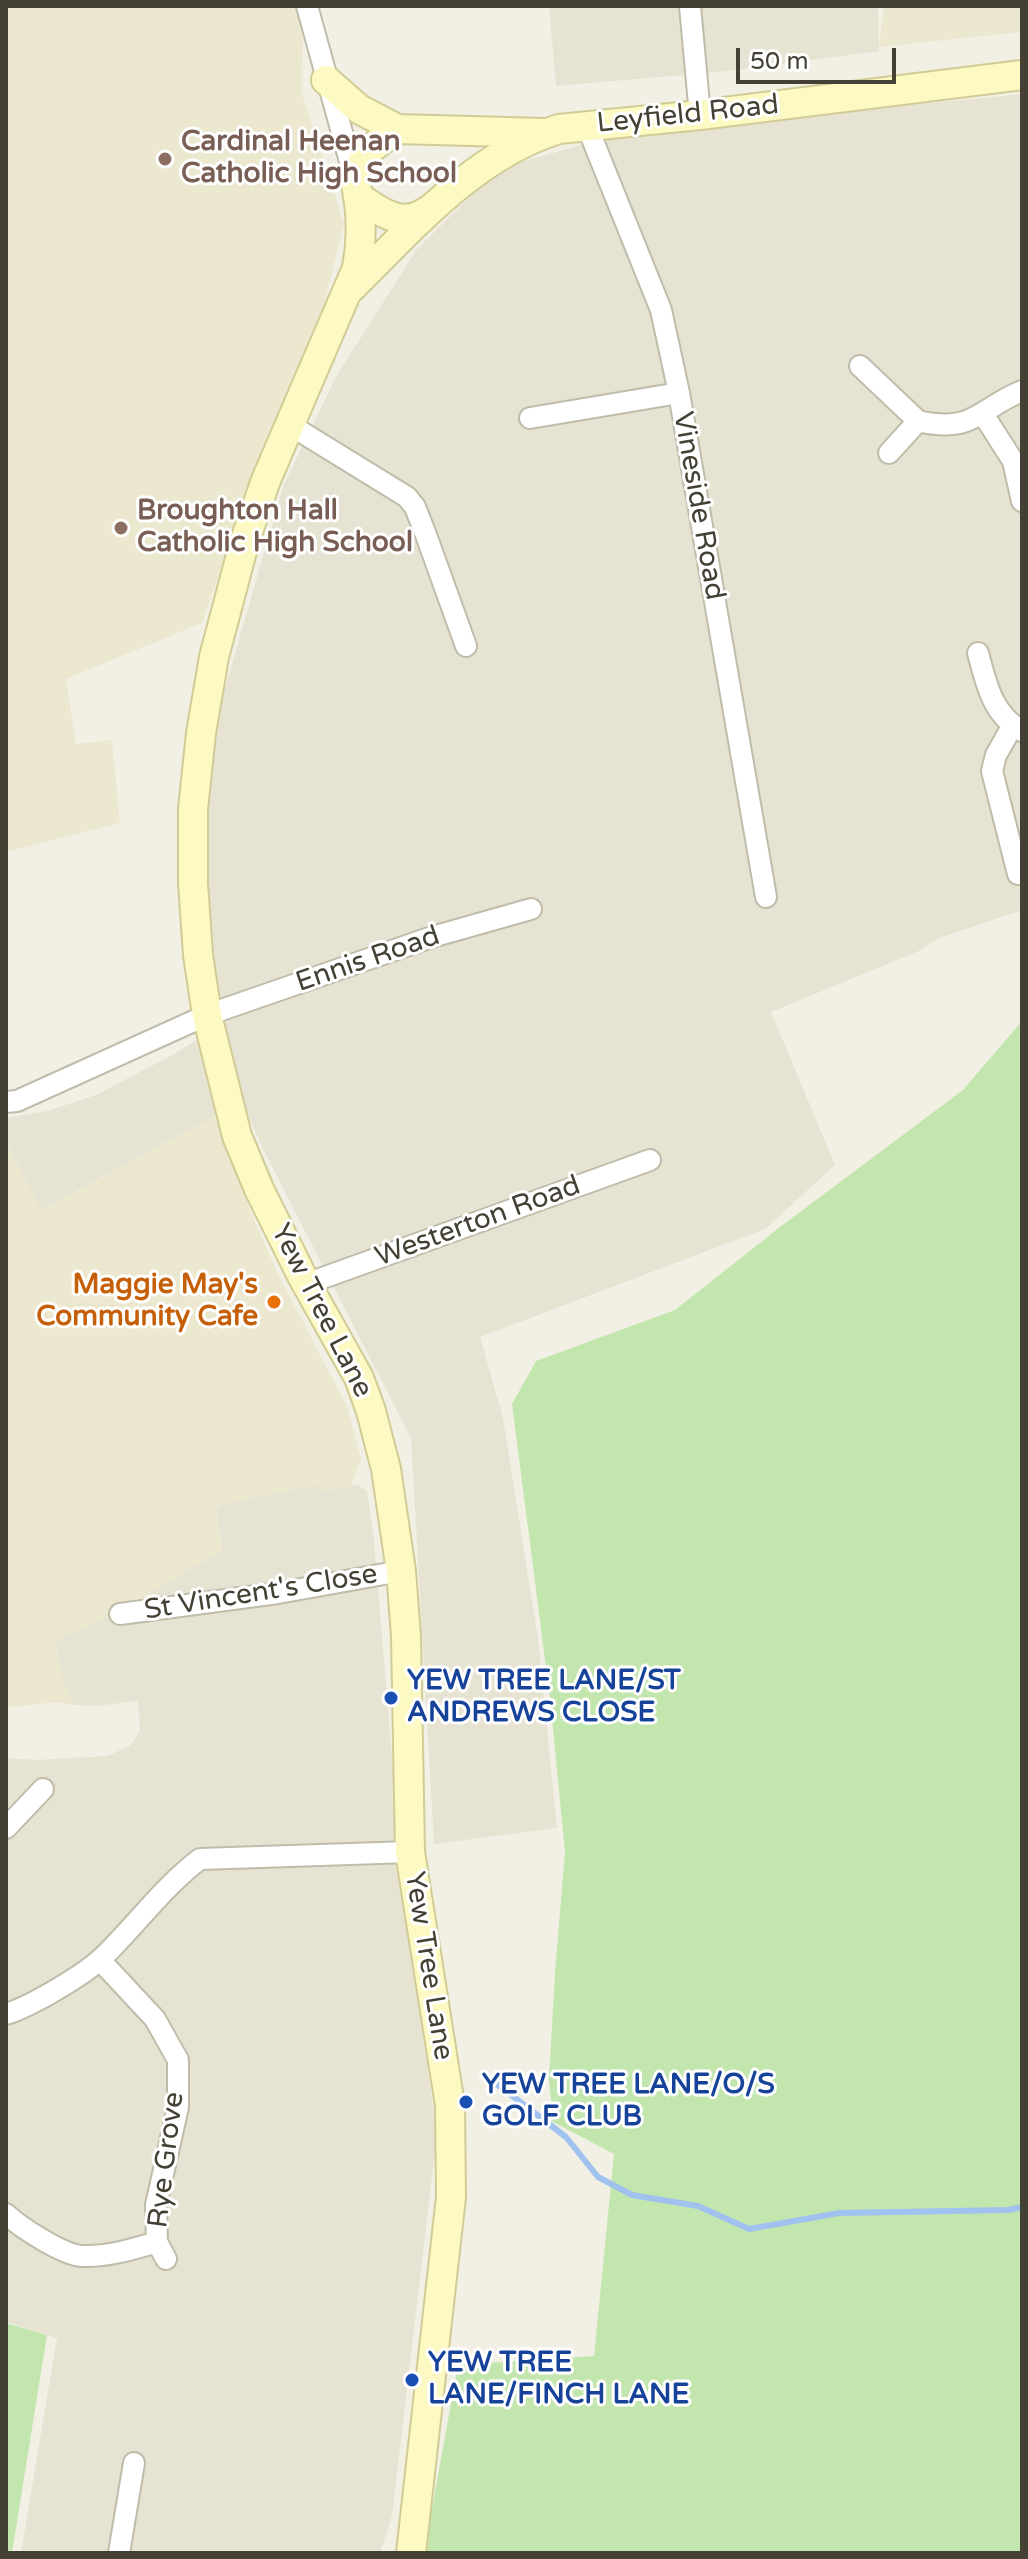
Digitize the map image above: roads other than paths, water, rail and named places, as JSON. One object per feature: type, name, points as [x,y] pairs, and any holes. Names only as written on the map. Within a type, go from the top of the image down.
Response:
[{"type":"street","points":[[307,6],[357,187],[361,246],[349,291]]},
{"type":"street","points":[[690,6],[700,115]]},
{"type":"street","name":"Leyfield Road","points":[[349,291],[428,210],[505,153],[545,133],[1022,75]]},
{"type":"street","points":[[326,80],[359,109],[397,129],[370,149],[357,187]]},
{"type":"street","name":"Vineside Road","points":[[587,126],[661,310],[679,393],[766,897]]},
{"type":"street","name":"Leyfield Road","points":[[397,129],[545,133]]},
{"type":"street","points":[[446,132],[469,147],[475,161],[473,175]]},
{"type":"street","points":[[357,187],[396,219],[414,218],[428,210]]},
{"type":"street","name":"Yew Tree Lane","points":[[349,291],[266,480],[245,540],[214,657],[201,733],[193,809],[193,883],[198,955],[207,1015],[237,1136],[259,1189],[306,1284],[359,1378],[386,1469],[401,1571],[406,1636],[410,1852],[450,2105],[451,2197],[411,2553]]},
{"type":"street","points":[[860,366],[918,421],[948,425],[972,420],[1022,391]]},
{"type":"street","points":[[530,418],[679,393]]},
{"type":"street","points":[[983,414],[1013,461],[1022,501]]},
{"type":"street","points":[[889,453],[918,421]]},
{"type":"street","points":[[290,425],[407,497],[415,507],[466,646]]},
{"type":"street","points":[[978,653],[997,709],[1017,728],[996,755],[992,771],[1018,874]]},
{"type":"street","name":"Ennis Road","points":[[6,1102],[17,1101],[207,1015],[432,937],[531,909]]},
{"type":"street","name":"Westerton Road","points":[[306,1284],[650,1160]]},
{"type":"street","name":"St Vincent's Close","points":[[120,1614],[278,1593],[401,1571]]},
{"type":"street","points":[[6,1828],[43,1789]]},
{"type":"street","points":[[6,2014],[25,2009],[100,1960],[180,1874],[200,1859],[410,1852]]},
{"type":"street","name":"Rye Grove","points":[[6,2214],[23,2229],[79,2257],[161,2251],[156,2205],[178,2107],[178,2060],[155,2019],[100,1960]]},
{"type":"street","points":[[119,2553],[134,2463]]},
{"type":"waterway","points":[[489,2078],[566,2137],[598,2177],[632,2195],[698,2206],[749,2229],[839,2213],[1008,2210],[1022,2207]]},
{"type":"place","name":"Cardinal Heenan Catholic High School","points":[[165,159]]},
{"type":"place","name":"Broughton Hall Catholic High School","points":[[121,528]]},
{"type":"place","name":"Maggie May's Community Cafe","points":[[274,1302]]},
{"type":"place","name":"YEW TREE LANE/ST ANDREWS CLOSE","points":[[391,1698]]},
{"type":"place","name":"YEW TREE LANE/O/S GOLF CLUB","points":[[466,2102]]},
{"type":"place","name":"YEW TREE LANE/FINCH LANE","points":[[412,2380]]}]
